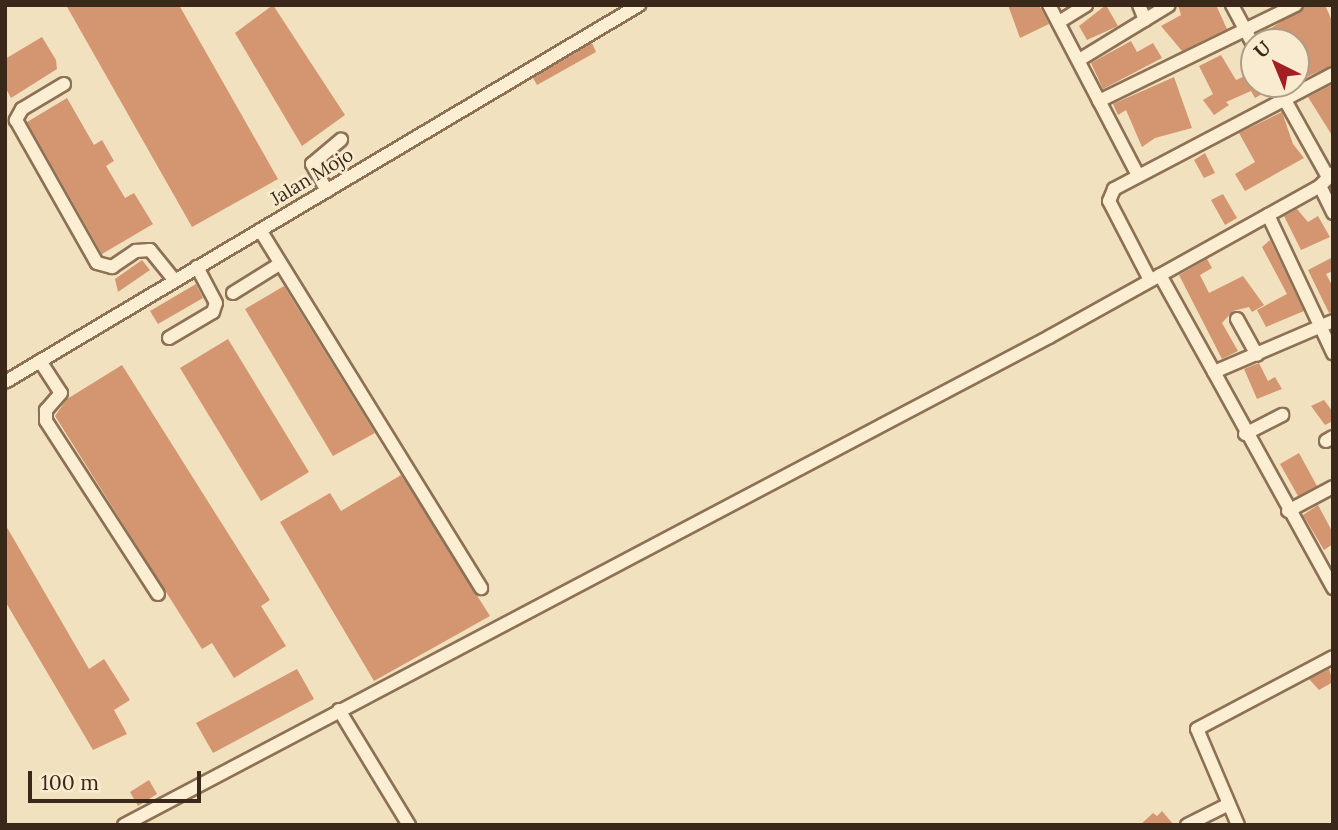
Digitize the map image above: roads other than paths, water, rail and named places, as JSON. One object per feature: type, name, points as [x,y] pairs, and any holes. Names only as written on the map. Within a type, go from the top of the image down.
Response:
[{"type":"street","name":"Jalan Mojo","points":[[5,382],[639,5]]},
{"type":"street","points":[[1049,5],[1137,173]]},
{"type":"street","points":[[1059,22],[1086,5]]},
{"type":"street","points":[[1139,5],[1145,20]]},
{"type":"street","points":[[1079,60],[1170,5]]},
{"type":"street","points":[[1232,5],[1244,28]]},
{"type":"street","points":[[1255,28],[1296,5]]},
{"type":"street","points":[[1099,101],[1240,36]]},
{"type":"street","points":[[1310,85],[1333,74]]},
{"type":"street","points":[[64,84],[22,110],[16,120],[97,263],[111,267],[136,251],[150,250],[174,281]]},
{"type":"street","points":[[1282,98],[1137,173],[1114,189],[1109,201],[1214,372],[1245,435],[1331,581]]},
{"type":"street","points":[[1285,98],[1327,178],[1333,214]]},
{"type":"street","points":[[327,191],[312,164],[341,139]]},
{"type":"street","points":[[124,825],[1155,278],[1268,215],[1327,178]]},
{"type":"street","points":[[1268,215],[1327,324],[1333,353]]},
{"type":"street","points":[[260,230],[278,265],[310,309],[481,588]]},
{"type":"street","points":[[233,293],[278,265]]},
{"type":"street","points":[[169,338],[213,312],[216,303],[197,267]]},
{"type":"street","points":[[1237,319],[1257,355]]},
{"type":"street","points":[[1214,372],[1327,324]]},
{"type":"street","points":[[40,361],[61,393],[46,410],[46,421],[158,594]]},
{"type":"street","points":[[1245,435],[1282,415]]},
{"type":"street","points":[[1288,511],[1333,487]]},
{"type":"street","points":[[1238,825],[1197,738],[1199,726],[1333,657]]},
{"type":"street","points":[[339,710],[409,825]]},
{"type":"street","points":[[1187,825],[1227,805]]}]
